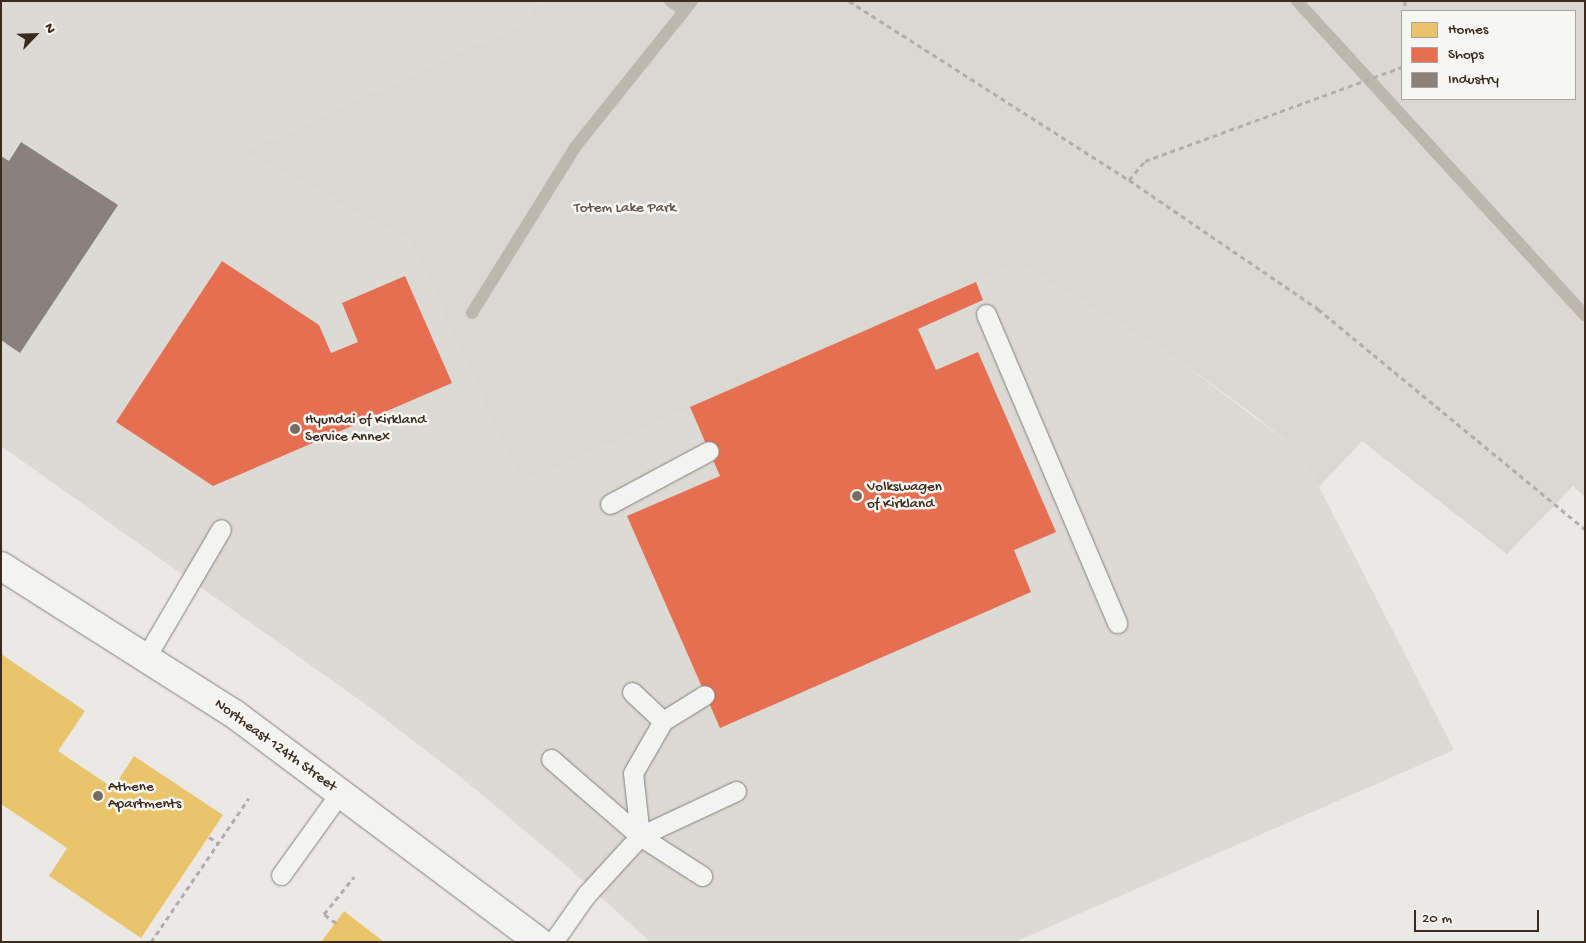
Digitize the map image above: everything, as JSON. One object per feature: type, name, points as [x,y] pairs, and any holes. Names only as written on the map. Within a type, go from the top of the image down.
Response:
[{"type":"main road","name":"Northeast 124th Street","points":[[1,566],[233,713],[539,942]]},
{"type":"lane","points":[[986,314],[1117,623]]},
{"type":"lane","points":[[610,504],[709,451]]},
{"type":"lane","points":[[146,657],[222,529]]},
{"type":"lane","points":[[632,692],[663,722]]},
{"type":"lane","points":[[640,836],[633,773],[663,722],[705,695]]},
{"type":"lane","points":[[551,759],[640,836],[702,876]]},
{"type":"lane","points":[[553,942],[586,895],[640,836],[736,791]]},
{"type":"lane","points":[[281,875],[340,794]]},
{"type":"path","points":[[849,1],[1129,180],[1318,309],[1585,529]]},
{"type":"path","points":[[1129,180],[1145,161],[1401,67]]},
{"type":"path","points":[[151,942],[249,798]]},
{"type":"path","points":[[208,837],[218,843]]},
{"type":"path","points":[[336,923],[324,914],[354,877]]},
{"type":"shaded area","name":"Volkswagen of Kirkland","points":[[1,1],[539,1],[527,22],[247,152],[411,241],[521,481],[1018,263],[1175,357],[1287,442],[1312,473],[1454,750],[1015,942],[650,942],[569,868],[468,783],[371,708],[1,446]]},
{"type":"green space","name":"Totem Lake Park","points":[[539,1],[1585,1],[1585,497],[1573,486],[1507,554],[1362,441],[1319,487],[1312,473],[1287,442],[1254,415],[1175,357],[1018,263],[521,482],[411,241],[246,152],[527,22]]},
{"type":"building: Homes","name":"Athene Apartments","points":[[1,654],[85,711],[58,751],[113,788],[134,756],[223,815],[141,938],[49,876],[67,848],[1,804]]},
{"type":"building: Homes","points":[[344,911],[384,942],[321,942]]},
{"type":"building: Shops","points":[[222,261],[319,325],[331,353],[358,342],[342,303],[405,276],[452,383],[213,486],[116,422]]},
{"type":"building: Shops","name":"Volkswagen of Kirkland","points":[[976,282],[983,300],[918,329],[936,370],[978,352],[1056,532],[1014,550],[1031,592],[720,728],[627,516],[720,476],[690,407]]},
{"type":"building: Industry","points":[[21,142],[118,205],[20,353],[1,340],[1,156],[9,161]]},
{"type":"waterway","points":[[670,1],[684,10]]},
{"type":"waterway","points":[[472,313],[576,146],[692,1]]},
{"type":"waterway","points":[[1297,1],[1585,315]]},
{"type":"place","name":"Hyundai of Kirkland Service Annex","points":[[295,429]]},
{"type":"place","name":"Volkswagen of Kirkland","points":[[857,496]]},
{"type":"place","name":"Athene Apartments","points":[[98,796]]}]
